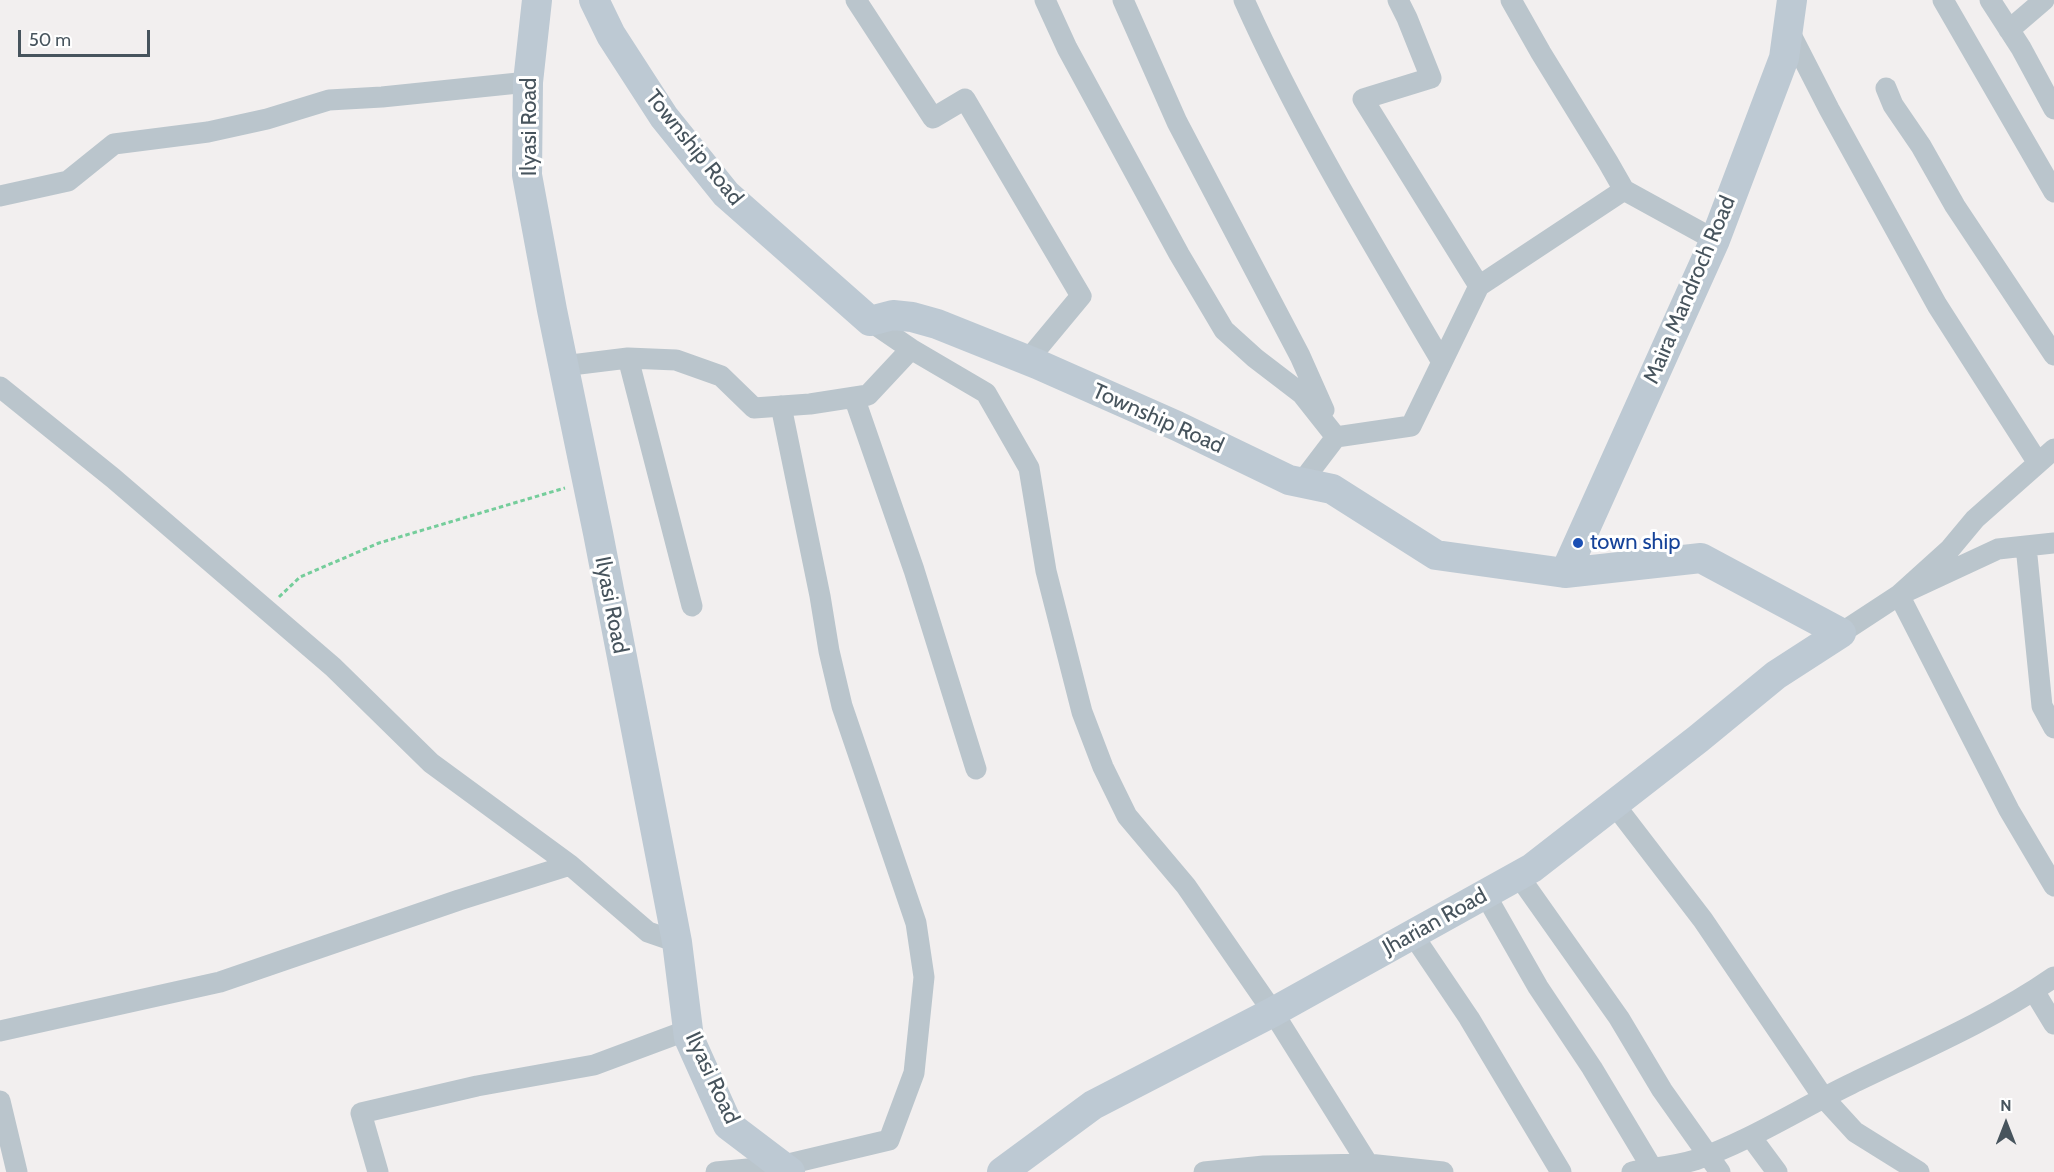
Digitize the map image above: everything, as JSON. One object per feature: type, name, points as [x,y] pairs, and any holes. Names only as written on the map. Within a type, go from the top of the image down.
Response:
[{"type":"street","name":"Ilyasi Road","points":[[537,0],[528,82],[527,175],[676,942],[689,1038],[728,1125],[785,1169]]},
{"type":"street","name":"Township Road","points":[[594,0],[611,35],[664,117],[726,194],[870,321],[893,315],[938,324],[1178,426],[1289,480],[1332,489],[1436,555],[1565,573],[1701,558],[1841,633]]},
{"type":"street","points":[[856,0],[933,118],[964,99],[1081,296],[1027,361]]},
{"type":"street","points":[[1046,0],[1073,58],[1224,330],[1255,358],[1302,394],[1336,438]]},
{"type":"street","points":[[1123,0],[1177,122],[1300,356],[1336,438]]},
{"type":"street","points":[[1244,0],[1269,57],[1366,232],[1442,362]]},
{"type":"street","points":[[1398,0],[1431,78],[1363,99],[1479,285]]},
{"type":"street","points":[[1511,0],[1624,190],[1715,240]]},
{"type":"street","name":"Maira Mandroch Road","points":[[1565,573],[1715,240],[1784,58],[1792,0]]},
{"type":"street","points":[[1943,0],[2054,192]]},
{"type":"street","points":[[1990,0],[2054,109]]},
{"type":"street","points":[[2009,30],[2044,0]]},
{"type":"street","points":[[1788,29],[1828,109],[1936,305],[2038,463]]},
{"type":"street","points":[[0,196],[68,181],[114,144],[208,132],[267,119],[329,100],[528,82]]},
{"type":"street","points":[[1886,88],[1893,105],[1921,146],[1955,206],[2054,355]]},
{"type":"street","points":[[1301,483],[1336,438],[1411,426],[1479,285],[1624,190]]},
{"type":"street","points":[[870,321],[911,349],[986,393],[1029,468],[1046,571],[1082,712],[1103,767],[1127,816],[1186,886],[1273,1012],[1371,1168]]},
{"type":"street","points":[[563,366],[628,358],[676,360],[721,376],[754,408],[867,395],[911,349]]},
{"type":"street","points":[[628,358],[692,606]]},
{"type":"street","points":[[0,387],[113,478],[333,668],[431,763],[570,865],[648,932],[676,942]]},
{"type":"street","points":[[854,397],[914,570],[976,769]]},
{"type":"street","points":[[716,1172],[785,1169],[890,1140],[914,1073],[924,977],[916,923],[842,706],[829,651],[782,406]]},
{"type":"street","points":[[1899,595],[1950,549],[1975,519],[2054,449]]},
{"type":"street","points":[[1841,633],[1899,595],[1998,549],[2054,543]]},
{"type":"street","points":[[2026,546],[2042,706],[2054,728]]},
{"type":"street","points":[[1899,595],[2009,810],[2054,886]]},
{"type":"street","name":"Jharian Road","points":[[1002,1172],[1093,1105],[1273,1012],[1532,868],[1698,739],[1776,675],[1841,633]]},
{"type":"street","points":[[1614,804],[1703,920],[1823,1097],[1855,1132],[1919,1172]]},
{"type":"street","points":[[0,1031],[220,982],[459,900],[570,865]]},
{"type":"street","points":[[1518,875],[1619,1018],[1662,1090],[1720,1172]]},
{"type":"street","points":[[1485,894],[1538,987],[1592,1068],[1642,1170],[1693,1161],[1751,1137],[1823,1097],[1921,1050],[2034,991],[2054,977]]},
{"type":"street","points":[[1413,935],[1469,1018],[1561,1172]]},
{"type":"street","points":[[2034,991],[2054,1024]]},
{"type":"street","points":[[378,1172],[361,1113],[477,1086],[594,1065],[688,1030]]},
{"type":"street","points":[[0,1101],[17,1172]]},
{"type":"street","points":[[1751,1137],[1777,1172]]},
{"type":"street","points":[[1204,1172],[1264,1167],[1371,1168],[1443,1172]]},
{"type":"path","points":[[265,610],[300,577],[379,543],[587,481]]},
{"type":"place","name":"town ship","points":[[1578,543]]}]
